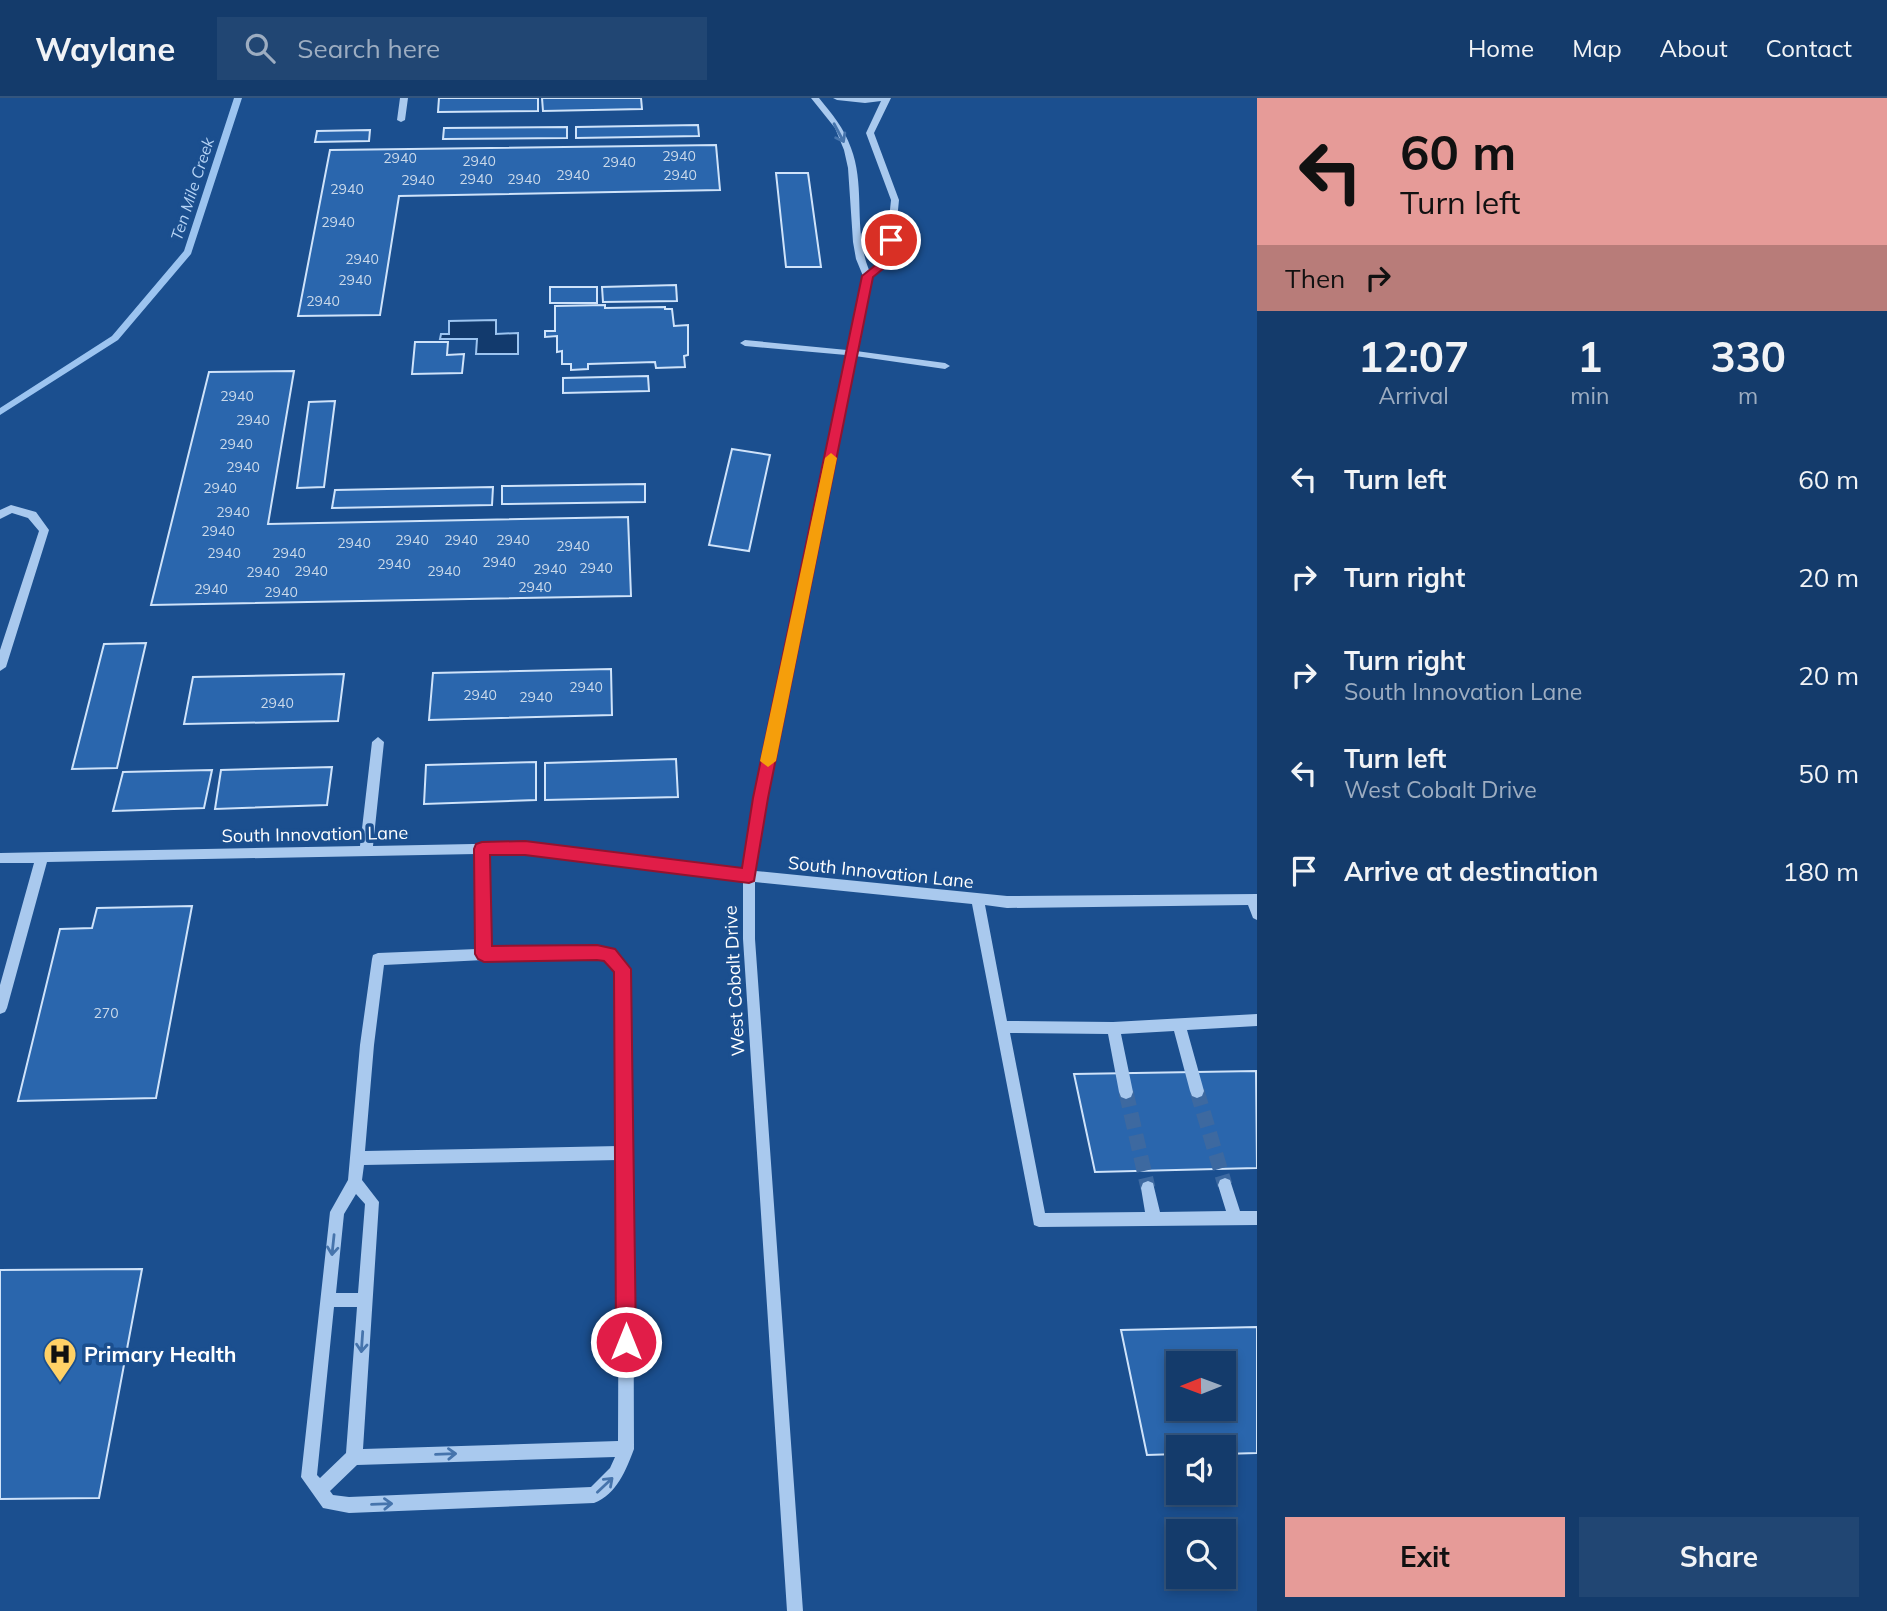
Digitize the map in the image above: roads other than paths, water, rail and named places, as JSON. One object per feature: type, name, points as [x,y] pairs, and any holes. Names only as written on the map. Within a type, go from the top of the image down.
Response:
[{"type":"street","points":[[401,120],[404,98]]},
{"type":"street","name":"West Cobalt Drive","points":[[795,1611],[749,939],[749,876],[760,798],[867,276],[858,258],[853,174],[842,134],[815,98]]},
{"type":"street","points":[[837,98],[865,101],[886,98]]},
{"type":"street","points":[[867,276],[889,260],[893,224],[895,201],[870,133],[886,98]]},
{"type":"street","points":[[745,343],[852,353],[945,366]]},
{"type":"street","points":[[0,515],[11,509],[33,515],[44,530],[0,667]]},
{"type":"street","points":[[366,851],[378,742]]},
{"type":"street","name":"South Innovation Lane","points":[[0,858],[525,848],[749,876],[1007,902],[1254,899]]},
{"type":"street","points":[[482,849],[484,954]]},
{"type":"street","points":[[0,1008],[42,857]]},
{"type":"street","points":[[977,899],[1039,1220],[1257,1218]]},
{"type":"street","points":[[1254,899],[1257,914]]},
{"type":"street","points":[[597,952],[609,955],[623,969],[626,1153],[626,1449],[616,1474],[594,1495],[349,1505],[329,1502],[309,1477],[337,1212],[355,1182],[378,959],[597,952]]},
{"type":"street","points":[[1002,1027],[1113,1028],[1257,1020]]},
{"type":"street","points":[[1179,1024],[1196,1091]]},
{"type":"street","points":[[1113,1028],[1126,1092]]},
{"type":"street","points":[[356,1158],[626,1153]]},
{"type":"street","points":[[354,1457],[372,1202],[355,1182]]},
{"type":"street","points":[[1225,1185],[1234,1218]]},
{"type":"street","points":[[1147,1188],[1154,1219]]},
{"type":"street","points":[[327,1300],[366,1300]]},
{"type":"street","points":[[319,1490],[354,1457],[626,1449]]},
{"type":"water","points":[[496,320],[496,334],[518,333],[518,354],[476,354],[477,339],[440,339],[441,334],[449,334],[449,321]]},
{"type":"waterway","name":"Ten Mile Creek","points":[[0,412],[115,338],[188,252],[238,98]]},
{"type":"tunnel","points":[[1197,1091],[1225,1185]]},
{"type":"tunnel","points":[[1126,1092],[1148,1188]]},
{"type":"place","name":"Primary Health","points":[[60,1384]]}]
